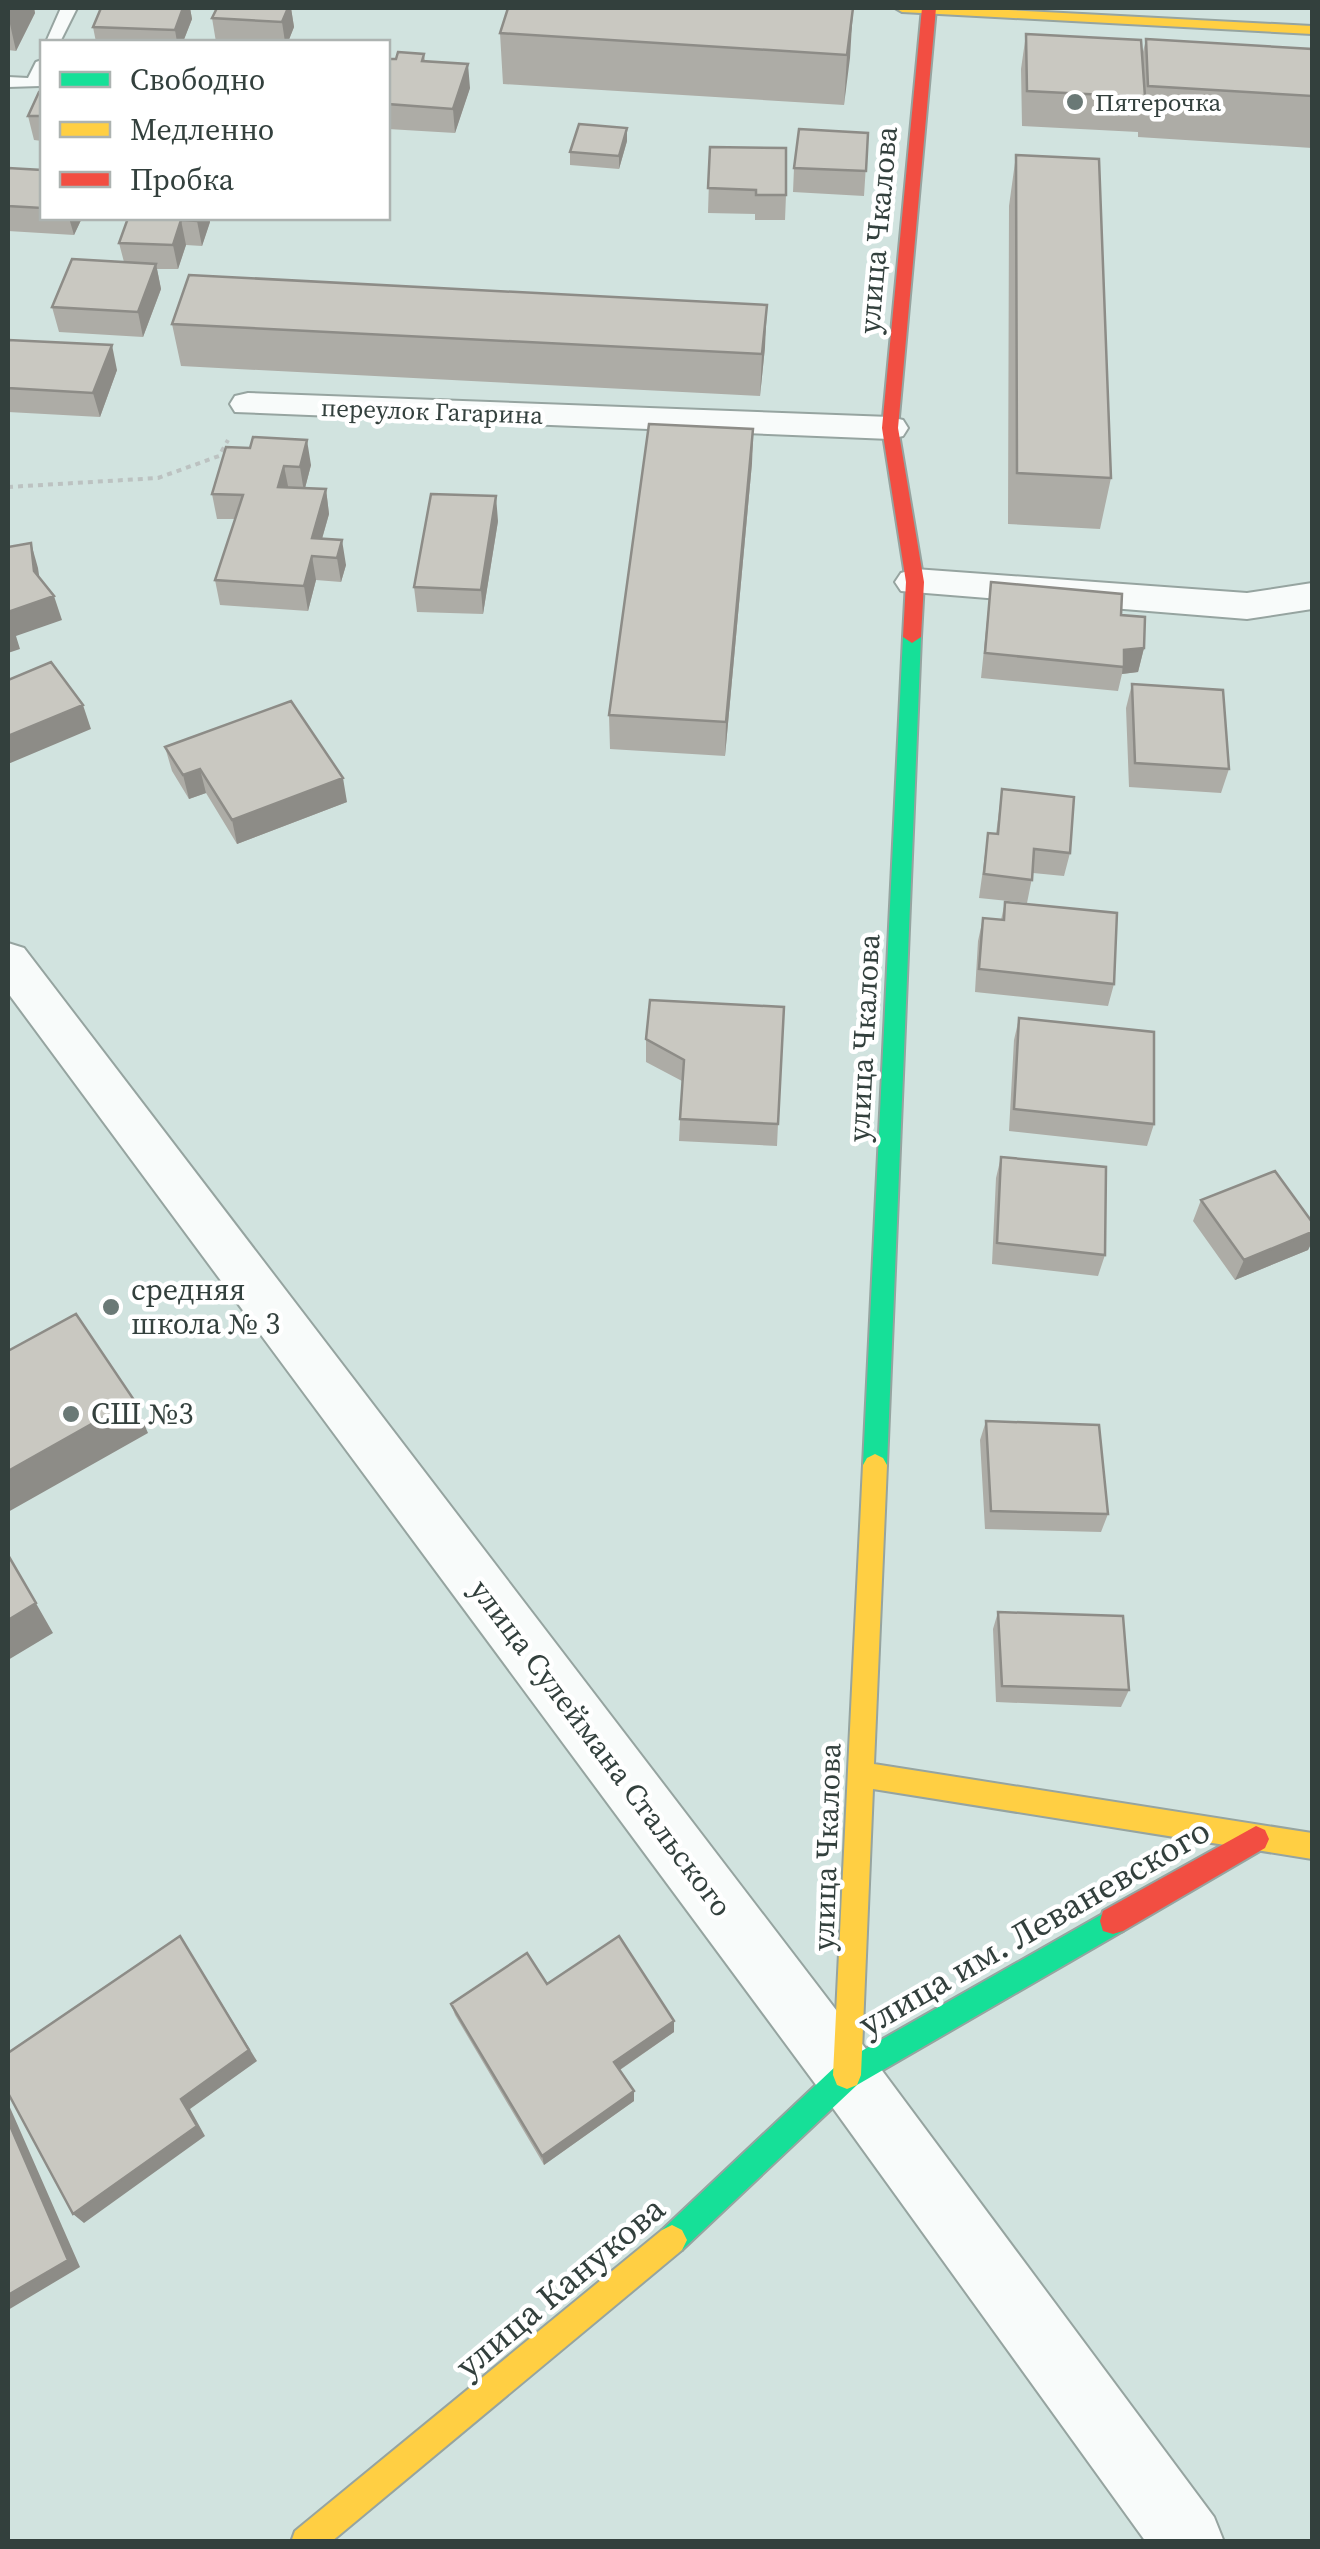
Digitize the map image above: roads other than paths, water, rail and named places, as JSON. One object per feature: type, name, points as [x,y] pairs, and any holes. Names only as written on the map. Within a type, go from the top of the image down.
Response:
[{"type":"street","points":[[902,8],[1312,30]]},
{"type":"street","name":"улица Чкалова","points":[[848,2075],[915,582],[890,428],[929,8]]},
{"type":"street","name":"переулок Гагарина","points":[[248,404],[890,428]]},
{"type":"street","points":[[915,582],[1246,606],[1312,596]]},
{"type":"street","name":"улица Сулеймана Стальского","points":[[8,960],[848,2075],[1189,2542]]},
{"type":"street","name":"улица им. Леваневского","points":[[860,1774],[1312,1846]]},
{"type":"street","name":"улица им. Леваневского","points":[[848,2075],[1256,1839]]},
{"type":"street","name":"улица Канукова","points":[[306,2542],[692,2223],[848,2075]]},
{"type":"lane","points":[[54,40],[69,8]]},
{"type":"lane","points":[[8,82],[34,83],[40,70]]},
{"type":"place","name":"Пятерочка","points":[[1075,102]]},
{"type":"place","name":"средняя школа № 3","points":[[111,1307]]},
{"type":"place","name":"СШ №3","points":[[71,1414]]}]
